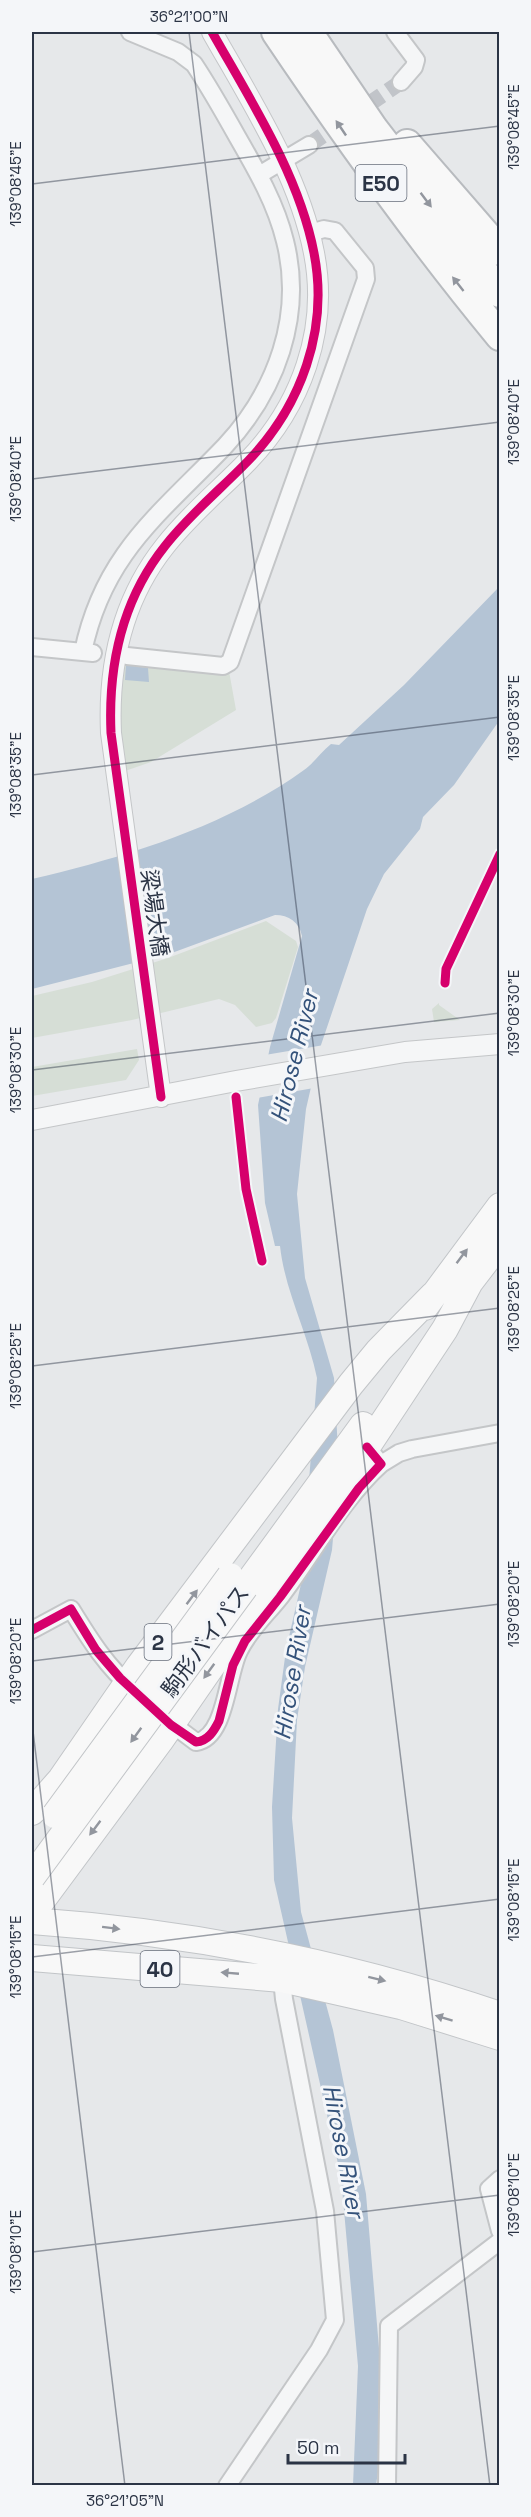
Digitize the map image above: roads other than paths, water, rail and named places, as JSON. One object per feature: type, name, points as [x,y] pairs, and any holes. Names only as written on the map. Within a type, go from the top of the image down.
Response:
[{"type":"highway","name":"E50","points":[[276,32],[350,142],[497,333]]},
{"type":"highway","name":"E50","points":[[308,32],[373,128],[500,293]]},
{"type":"highway","points":[[324,32],[385,117],[500,251]]},
{"type":"main road","name":"2","points":[[32,1812],[62,1779],[128,1684],[289,1483],[353,1395],[500,1206]]},
{"type":"main road","name":"2","points":[[32,1914],[171,1725],[278,1571],[365,1452],[470,1282],[500,1242]]},
{"type":"main road","name":"駒形バイパス","points":[[32,1847],[238,1581],[292,1520],[365,1452]]},
{"type":"main road","name":"駒形バイパス","points":[[32,1877],[238,1581],[289,1483]]},
{"type":"main road","points":[[60,1874],[58,1894],[60,1906],[74,1924]]},
{"type":"main road","name":"40","points":[[32,1921],[74,1924],[209,1942],[285,1972]]},
{"type":"main road","name":"40","points":[[32,1958],[285,1972],[404,1985],[500,2015]]},
{"type":"main road","name":"40","points":[[322,1976],[500,2037]]},
{"type":"street","points":[[32,647],[88,652],[94,613],[123,554],[145,526],[238,429],[269,384],[281,355],[289,326],[291,291],[289,262],[279,221],[259,175],[194,64],[178,52],[130,32]]},
{"type":"street","name":"梁場大橋","points":[[161,1097],[118,786],[110,693],[112,665],[123,624],[139,589],[166,545],[250,459],[293,399],[309,360],[317,316],[317,270],[309,233],[281,162],[212,32]]},
{"type":"street","points":[[395,32],[416,60],[414,67],[401,82]]},
{"type":"street","points":[[259,175],[309,145]]},
{"type":"street","points":[[127,656],[223,666],[230,662],[366,279],[365,268],[335,231],[324,229],[309,233]]},
{"type":"street","points":[[32,1120],[236,1081],[443,1047],[500,1044]]},
{"type":"street","points":[[32,1630],[71,1610],[96,1650],[128,1684],[171,1725],[196,1742],[202,1742],[214,1730],[238,1652],[359,1488],[365,1452],[399,1453],[500,1433]]},
{"type":"street","points":[[227,2486],[319,2350],[335,2320],[325,2211],[284,1999],[285,1972]]},
{"type":"street","points":[[500,2179],[489,2189],[500,2231]]},
{"type":"street","points":[[387,2486],[389,2326],[500,2241]]},
{"type":"water","name":"Hirose River","points":[[499,587],[499,721],[454,785],[423,817],[420,829],[384,874],[367,909],[320,1048],[306,1109],[297,1194],[305,1278],[334,1378],[339,1468],[332,1550],[305,1667],[297,1720],[292,1818],[301,1912],[333,2030],[366,2194],[380,2360],[376,2485],[353,2485],[358,2366],[341,2177],[274,1880],[272,1807],[278,1709],[286,1650],[301,1584],[317,1378],[287,1280],[280,1246],[275,1246],[265,1203],[258,1105],[270,1047],[302,936],[293,920],[275,915],[169,954],[32,989],[32,879],[103,861],[173,838],[208,824],[273,790],[308,767],[331,744],[339,745],[404,685]]},
{"type":"water","points":[[126,665],[148,668],[149,682],[125,680]]},
{"type":"tunnel","points":[[309,145],[401,82]]}]
